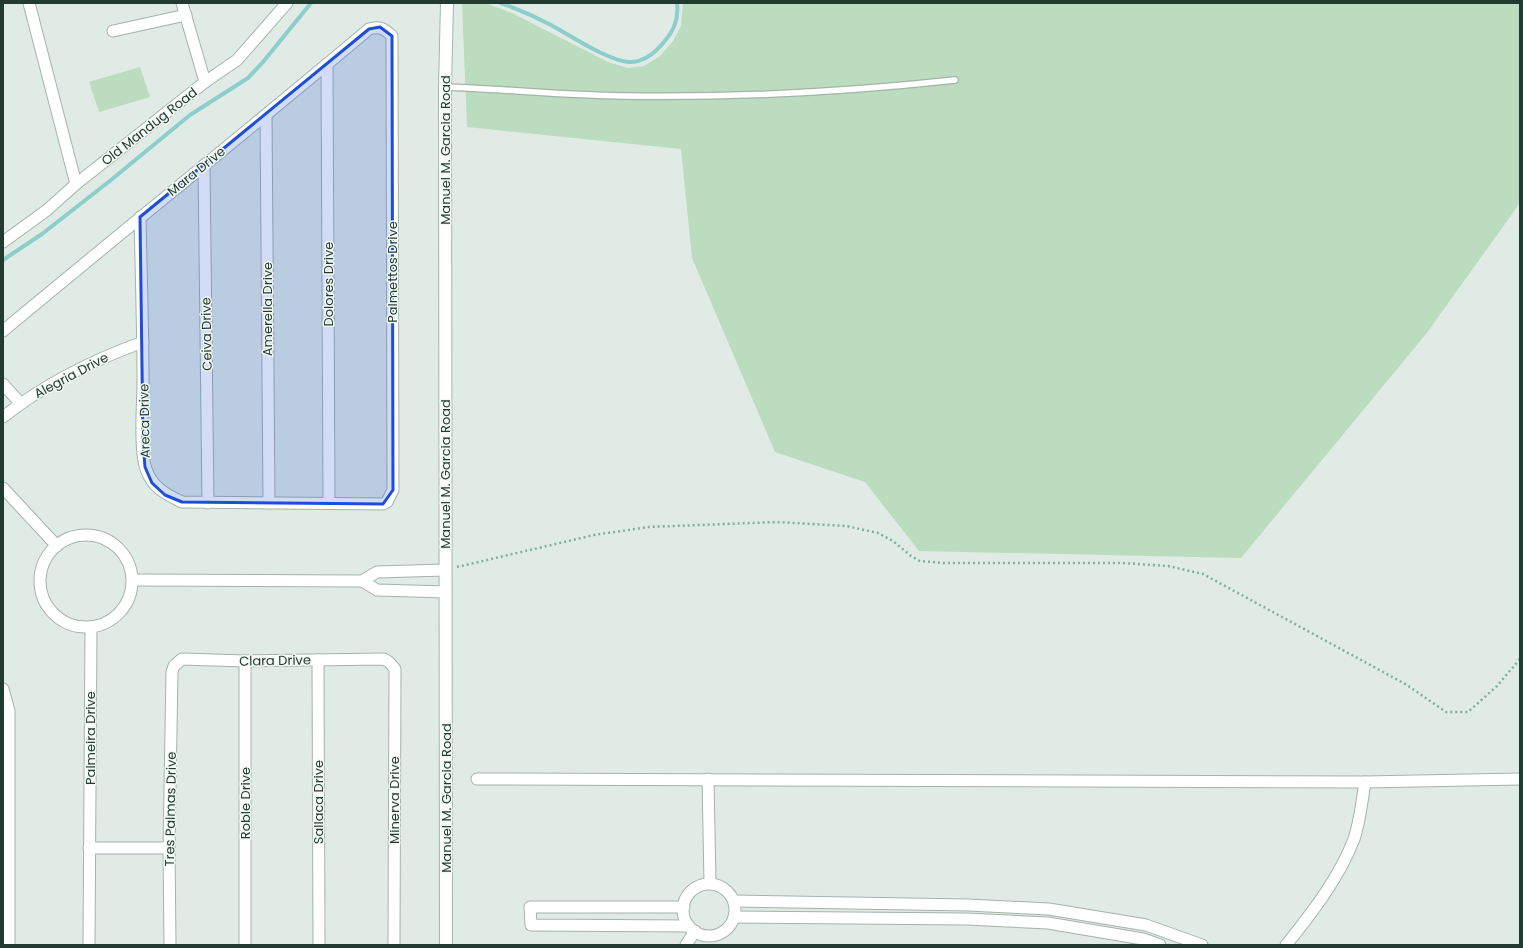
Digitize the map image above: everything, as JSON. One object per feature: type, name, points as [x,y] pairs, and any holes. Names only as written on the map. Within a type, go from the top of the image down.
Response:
[{"type":"main road","name":"Manuel M. Garcia Road","points":[[446,945],[445,87],[448,3]]},
{"type":"street","points":[[29,3],[76,184]]},
{"type":"street","points":[[182,3],[205,82]]},
{"type":"street","name":"Old Mandug Road","points":[[3,242],[47,210],[76,184],[205,82],[237,60],[287,3]]},
{"type":"street","points":[[113,31],[186,15]]},
{"type":"street","name":"Mara Drive","points":[[3,331],[140,216],[266,115],[368,29],[380,27],[392,36]]},
{"type":"street","name":"Palmettos Drive","points":[[383,504],[387,502],[393,490],[392,36]]},
{"type":"street","name":"Dolores Drive","points":[[327,64],[329,503]]},
{"type":"street","name":"Amerella Drive","points":[[266,115],[269,504]]},
{"type":"street","name":"Ceiva Drive","points":[[204,164],[208,503]]},
{"type":"street","name":"Areca Drive","points":[[140,216],[143,342],[143,442],[145,467],[152,484],[165,495],[182,502],[383,504]]},
{"type":"street","name":"Alegria Drive","points":[[3,417],[20,403],[51,384],[108,354],[143,342]]},
{"type":"street","points":[[3,384],[20,403]]},
{"type":"street","points":[[3,488],[56,546]]},
{"type":"street","points":[[89,535],[106,539],[120,549],[129,563],[133,580],[131,594],[116,617],[104,624],[91,627],[78,627],[65,622],[55,615],[46,605],[41,592],[40,580],[42,567],[48,555],[56,546],[71,537],[89,535]]},
{"type":"street","points":[[133,580],[362,580],[377,572],[446,570]]},
{"type":"street","points":[[362,580],[377,590],[446,592]]},
{"type":"street","name":"Palmeira Drive","points":[[89,945],[91,627]]},
{"type":"street","name":"Clara Drive","points":[[172,672],[174,666],[182,660],[245,661],[384,659]]},
{"type":"street","name":"Minerva Drive","points":[[384,659],[395,669],[394,945]]},
{"type":"street","name":"Sallaca Drive","points":[[318,660],[319,945]]},
{"type":"street","name":"Roble Drive","points":[[245,661],[245,945]]},
{"type":"street","name":"Tres Palmas Drive","points":[[170,945],[169,848],[172,672]]},
{"type":"street","points":[[3,689],[9,711],[9,945]]},
{"type":"street","points":[[477,779],[1365,782],[1520,779]]},
{"type":"street","points":[[708,779],[710,884]]},
{"type":"street","points":[[1286,945],[1312,912],[1341,865],[1354,839],[1365,782]]},
{"type":"street","points":[[89,848],[169,848]]},
{"type":"street","points":[[684,907],[530,906],[531,926],[692,929],[706,935],[718,934],[729,927],[734,917],[734,901],[727,890],[716,884],[697,886],[692,890],[685,901],[684,907],[686,920],[692,929]]},
{"type":"street","points":[[734,901],[1049,908],[1146,925],[1202,945]]},
{"type":"street","points":[[1000,906],[1000,920]]},
{"type":"street","points":[[734,917],[1000,920],[1048,923],[1143,939],[1160,945]]},
{"type":"street","points":[[686,945],[692,929]]},
{"type":"lane","points":[[445,87],[622,96],[713,96],[811,93],[955,80]]},
{"type":"path","points":[[446,570],[594,535],[648,527],[777,522],[846,526],[878,533],[893,541],[911,556],[920,560],[944,563],[1122,563],[1168,566],[1203,574],[1407,685],[1446,712],[1468,712],[1497,686],[1520,659]]},
{"type":"highlighted area","points":[[380,27],[392,36],[393,490],[383,504],[182,502],[165,495],[152,483],[145,467],[143,442],[140,217],[369,29]]},
{"type":"green space","points":[[462,3],[485,3],[512,13],[608,62],[628,68],[644,66],[660,56],[673,41],[681,26],[683,3],[1520,3],[1520,203],[1426,334],[1241,558],[919,551],[865,482],[775,452],[692,258],[681,149],[467,127]]},
{"type":"green space","points":[[140,67],[150,97],[99,112],[89,82]]},
{"type":"waterway","points":[[3,260],[42,234],[190,115],[248,78],[311,3]]},
{"type":"waterway","points":[[501,3],[545,22],[610,57],[628,62],[644,59],[657,50],[668,38],[676,19],[677,3]]}]
